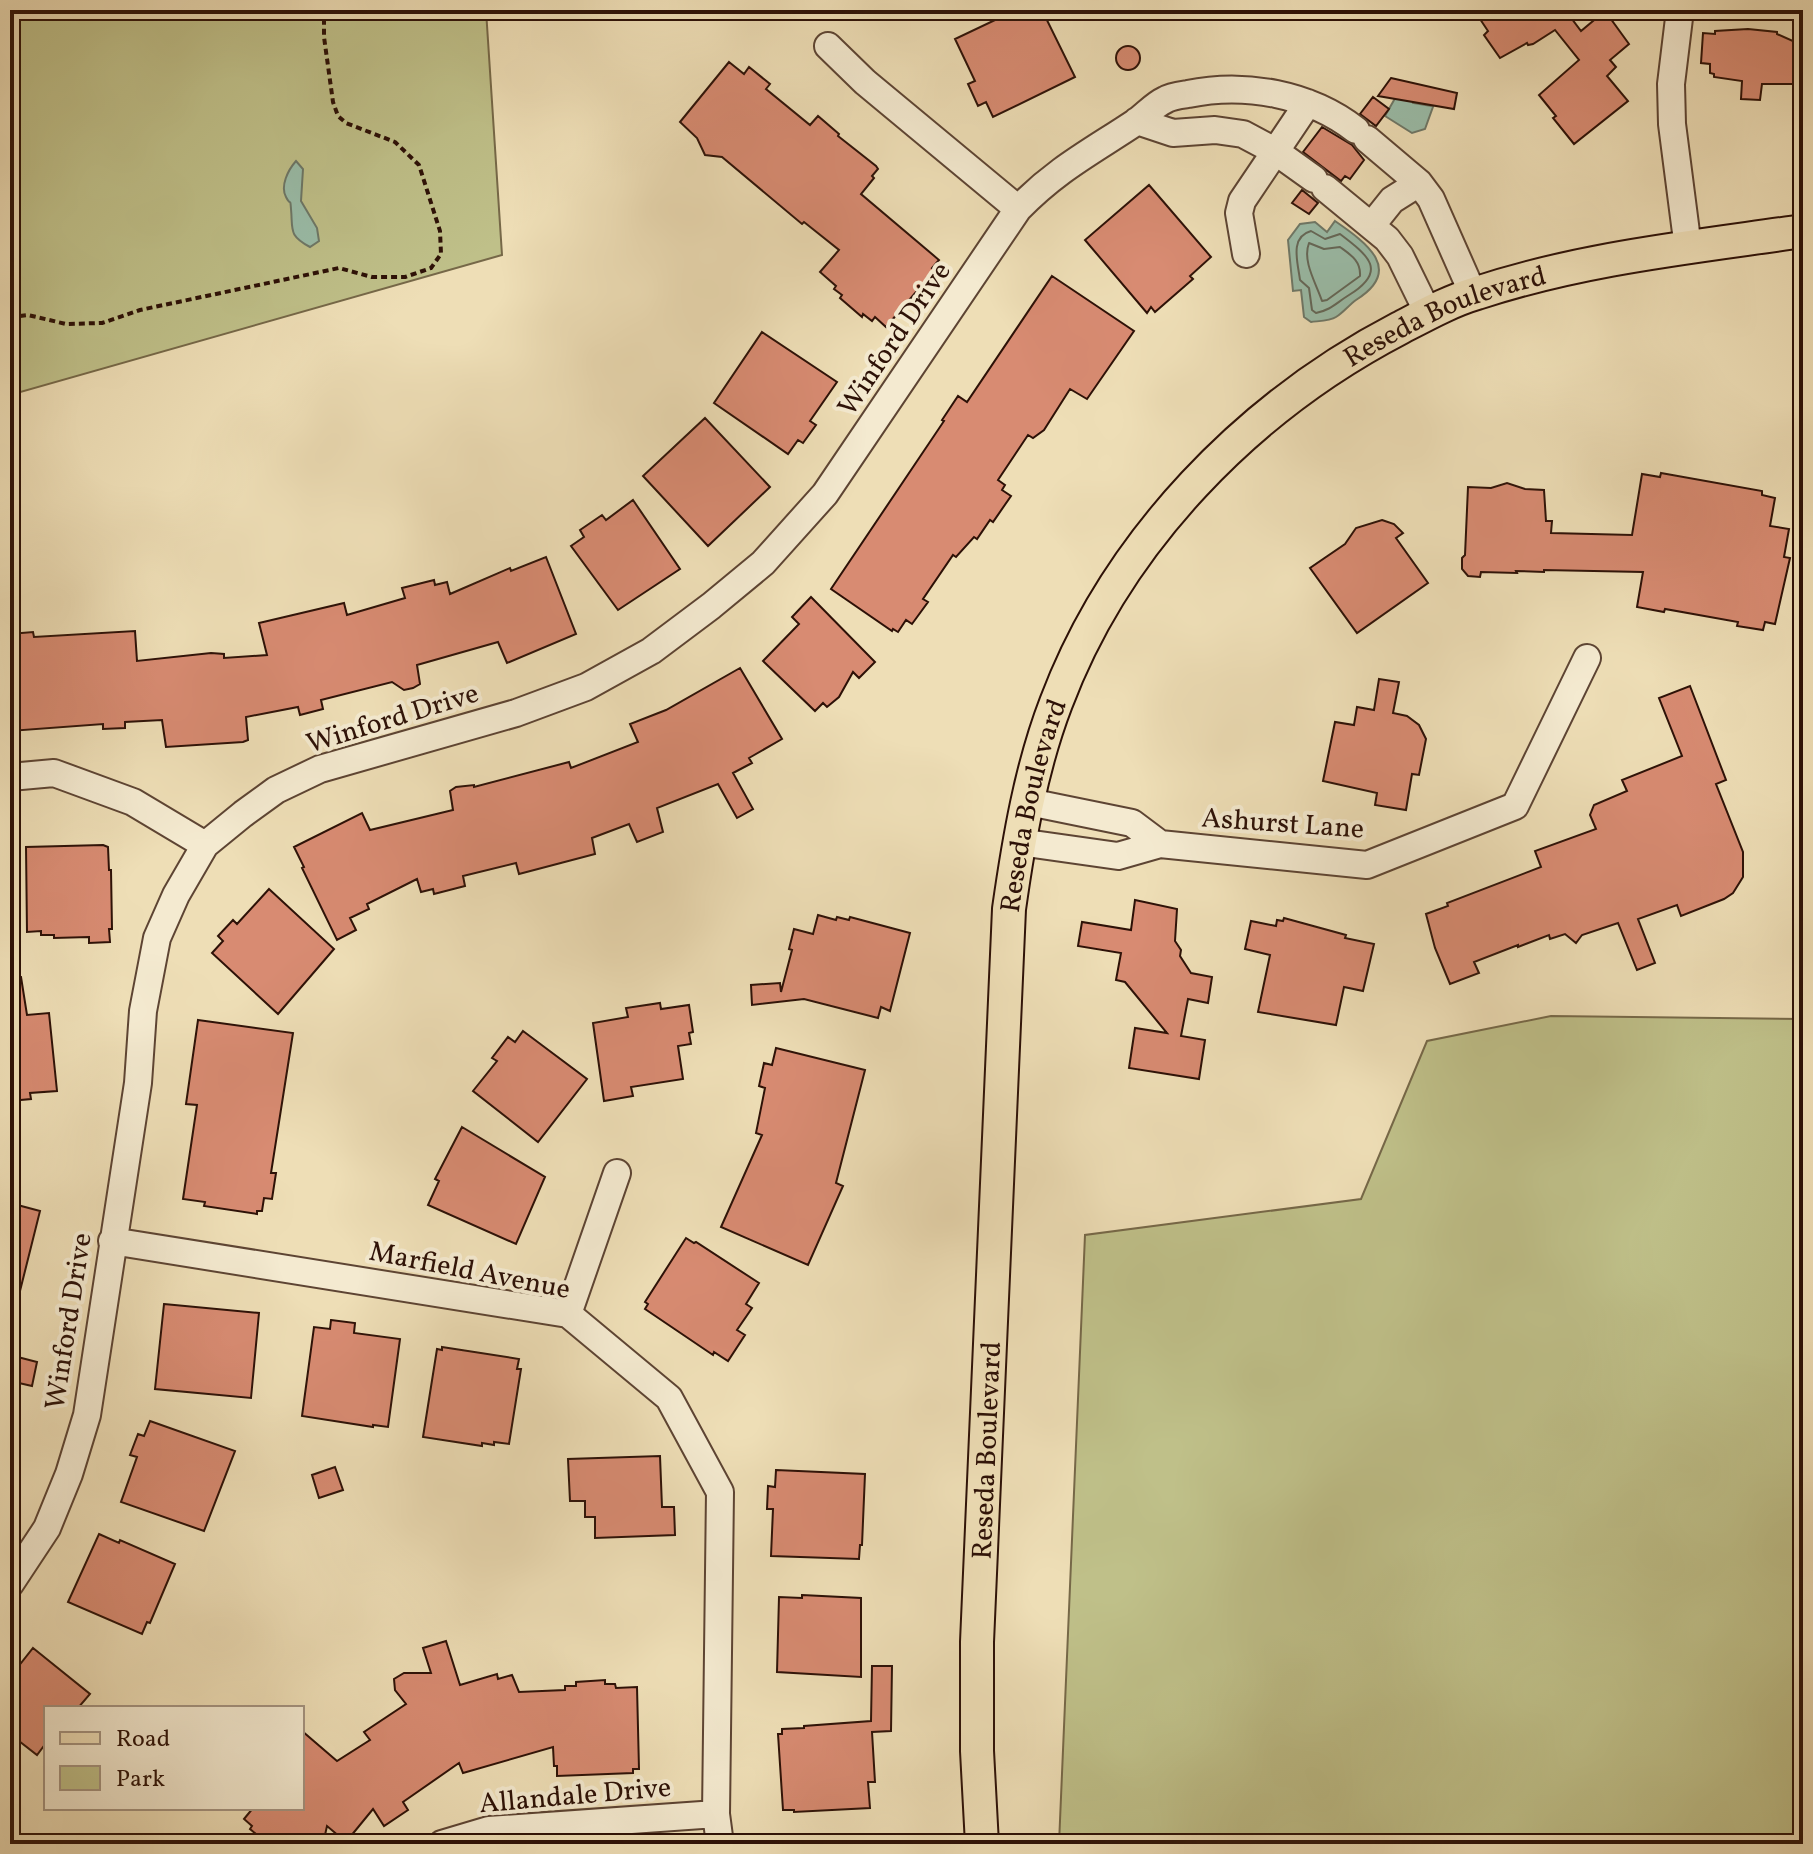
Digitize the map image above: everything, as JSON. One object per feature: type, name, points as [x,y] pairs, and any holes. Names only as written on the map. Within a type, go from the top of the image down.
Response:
[{"type":"main road","name":"Reseda Boulevard","points":[[982,1844],[977,1751],[977,1642],[1009,909],[1019,842],[1040,750],[1075,658],[1099,613],[1134,559],[1178,501],[1218,458],[1310,381],[1366,346],[1428,313],[1473,294],[1587,263],[1803,231]]},
{"type":"street","points":[[1680,10],[1671,84],[1672,124],[1688,248]]},
{"type":"street","points":[[828,46],[865,82],[1018,209]]},
{"type":"street","name":"Winford Drive","points":[[10,1584],[47,1528],[74,1459],[87,1415],[138,1083],[143,1011],[157,938],[176,895],[205,845],[276,790],[320,769],[516,713],[586,687],[651,651],[711,606],[763,563],[825,494],[1018,209],[1041,185],[1081,154],[1137,121],[1166,99],[1209,90],[1259,91],[1334,113],[1419,183],[1431,199],[1473,294]]},
{"type":"street","points":[[1243,134],[1259,91]]},
{"type":"street","points":[[1246,254],[1239,213],[1242,201],[1308,103]]},
{"type":"street","points":[[1137,121],[1173,133],[1215,130],[1243,134],[1275,151],[1372,225],[1400,256],[1428,313]]},
{"type":"street","points":[[1372,225],[1392,200],[1419,183]]},
{"type":"street","name":"Ashurst Lane","points":[[1019,842],[1118,856],[1160,844],[1367,865],[1515,806],[1587,658]]},
{"type":"street","points":[[10,777],[54,773],[133,802],[205,845]]},
{"type":"street","name":"Ashurst Lane","points":[[1029,802],[1132,823],[1160,844]]},
{"type":"street","points":[[568,1314],[617,1173]]},
{"type":"street","name":"Marfield Avenue","points":[[112,1241],[568,1314],[669,1398],[720,1492],[716,1814],[720,1844]]},
{"type":"street","name":"Allandale Drive","points":[[442,1844],[489,1830],[716,1814]]},
{"type":"path","points":[[10,24],[29,10]]},
{"type":"path","points":[[10,317],[28,315],[66,324],[102,323],[140,310],[339,268],[372,277],[405,277],[431,268],[441,254],[440,231],[419,165],[395,142],[346,123],[338,116],[333,102],[324,37],[324,10]]},
{"type":"green space","points":[[10,10],[486,10],[502,255],[10,395]]},
{"type":"green space","points":[[1551,1016],[1803,1019],[1803,1844],[1059,1844],[1085,1235],[1361,1199],[1427,1041]]},
{"type":"water","points":[[1398,93],[1414,96],[1413,103],[1434,104],[1425,129],[1412,133],[1385,116]]},
{"type":"water","points":[[296,161],[303,169],[301,201],[317,228],[319,241],[310,247],[293,231],[290,203],[284,193],[286,178]]},
{"type":"water","points":[[1335,221],[1359,238],[1376,258],[1379,268],[1377,278],[1370,289],[1339,315],[1311,322],[1304,317],[1301,290],[1293,291],[1288,240],[1300,224],[1315,222],[1327,232]]},
{"type":"building","points":[[1016,10],[1042,10],[1075,77],[993,117],[986,102],[978,106],[968,84],[975,81],[955,39]]},
{"type":"building","points":[[1474,10],[1587,10],[1572,19],[1581,31],[1605,11],[1629,44],[1610,60],[1616,67],[1607,76],[1628,101],[1574,144],[1539,95],[1579,60],[1555,30],[1533,44],[1527,43],[1500,58],[1484,35],[1488,31]]},
{"type":"building","points":[[1748,29],[1777,32],[1795,42],[1803,42],[1803,67],[1798,67],[1796,84],[1762,84],[1760,100],[1741,99],[1742,81],[1714,77],[1710,73],[1710,64],[1701,63],[1703,33]]},
{"type":"building","points":[[1128,46],[1139,53],[1140,58],[1133,69],[1128,70],[1117,63],[1116,58],[1123,47]]},
{"type":"building","points":[[729,62],[744,74],[749,67],[770,84],[766,89],[810,125],[818,116],[876,166],[878,169],[872,176],[874,178],[861,194],[939,260],[932,268],[935,270],[886,327],[875,317],[872,321],[863,314],[862,317],[840,298],[842,295],[834,289],[836,286],[820,272],[839,250],[804,222],[802,224],[722,157],[705,155],[697,138],[680,122]]},
{"type":"building","points":[[1391,78],[1457,93],[1454,109],[1378,96]]},
{"type":"building","points":[[1373,97],[1389,109],[1376,126],[1360,114]]},
{"type":"building","points":[[1322,127],[1352,145],[1364,160],[1350,179],[1345,176],[1341,181],[1303,152]]},
{"type":"building","points":[[1149,185],[1211,257],[1190,276],[1193,279],[1155,312],[1151,307],[1147,313],[1085,240]]},
{"type":"building","points":[[1302,190],[1318,203],[1309,214],[1292,203]]},
{"type":"building","points":[[1052,276],[1134,331],[1087,399],[1070,389],[1044,430],[1033,438],[1028,435],[998,480],[1005,485],[1002,490],[1011,496],[993,522],[990,520],[977,539],[974,537],[956,557],[953,555],[923,599],[928,602],[912,624],[906,620],[898,632],[892,631],[831,589],[958,396],[967,402]]},
{"type":"building","points":[[762,332],[837,382],[810,421],[816,425],[803,443],[798,440],[788,454],[714,403]]},
{"type":"building","points":[[705,418],[770,487],[708,546],[643,476]]},
{"type":"building","points":[[1661,473],[1762,491],[1762,495],[1775,498],[1770,526],[1789,529],[1784,557],[1790,558],[1775,624],[1765,622],[1763,630],[1737,626],[1738,622],[1637,607],[1643,572],[1544,570],[1481,572],[1480,577],[1468,576],[1462,569],[1468,487],[1491,488],[1507,483],[1525,489],[1544,490],[1546,521],[1552,521],[1551,533],[1632,535],[1642,474],[1660,477]]},
{"type":"building","points":[[633,500],[680,569],[618,610],[571,546],[584,537],[580,530],[602,515],[606,520]]},
{"type":"building","points":[[1382,520],[1394,524],[1403,533],[1396,538],[1428,583],[1357,633],[1310,568],[1345,544],[1356,528]]},
{"type":"building","points":[[546,557],[576,634],[507,663],[498,642],[417,665],[420,684],[413,688],[404,690],[392,682],[321,700],[323,709],[300,715],[298,707],[246,717],[248,740],[243,742],[166,747],[162,720],[125,722],[125,728],[103,729],[103,724],[10,731],[10,634],[33,632],[34,637],[135,631],[137,661],[211,653],[224,654],[224,658],[267,655],[259,623],[344,603],[347,615],[405,598],[402,588],[434,580],[435,585],[447,582],[450,594],[510,568],[511,571]]},
{"type":"building","points":[[811,597],[875,662],[859,678],[853,672],[839,697],[827,707],[823,703],[815,711],[763,661],[799,624],[792,617]]},
{"type":"building","points":[[740,668],[782,739],[749,758],[752,763],[733,773],[753,809],[737,818],[718,784],[657,808],[663,832],[637,842],[629,824],[592,838],[595,854],[519,874],[516,863],[463,876],[465,886],[434,894],[433,889],[421,892],[417,879],[367,904],[369,909],[350,918],[356,930],[337,940],[294,847],[362,813],[370,830],[453,810],[450,791],[456,787],[474,787],[569,762],[571,768],[638,742],[630,724],[666,710]]},
{"type":"building","points":[[1379,679],[1399,682],[1393,713],[1407,716],[1419,725],[1426,739],[1419,775],[1412,774],[1406,810],[1375,805],[1377,793],[1323,781],[1335,722],[1354,725],[1357,707],[1374,710]]},
{"type":"building","points":[[1690,686],[1726,780],[1716,784],[1743,852],[1743,877],[1733,893],[1681,916],[1677,905],[1638,919],[1655,963],[1637,970],[1618,923],[1582,935],[1576,943],[1565,934],[1550,939],[1549,935],[1518,945],[1474,962],[1479,973],[1450,984],[1435,948],[1426,914],[1541,867],[1535,851],[1596,829],[1590,815],[1594,805],[1627,791],[1622,780],[1682,756],[1659,698]]},
{"type":"building","points":[[26,847],[108,847],[111,870],[110,942],[89,943],[89,937],[54,938],[54,935],[41,935],[41,931],[27,932]]},
{"type":"building","points":[[269,889],[334,949],[278,1014],[212,953],[223,941],[218,936],[233,920],[237,924]]},
{"type":"building","points":[[1135,900],[1177,909],[1175,941],[1181,950],[1180,956],[1191,973],[1212,977],[1208,1003],[1188,999],[1181,1036],[1205,1040],[1199,1079],[1129,1068],[1135,1028],[1167,1033],[1125,982],[1116,980],[1121,953],[1078,946],[1082,922],[1131,930]]},
{"type":"building","points":[[818,915],[836,920],[837,917],[849,920],[850,917],[910,933],[890,1011],[881,1007],[878,1018],[804,999],[752,1005],[751,985],[780,983],[781,992],[794,929],[813,934]]},
{"type":"building","points":[[1284,918],[1374,944],[1363,991],[1344,987],[1336,1025],[1258,1012],[1270,955],[1245,949],[1251,921],[1276,926],[1277,920],[1283,921]]},
{"type":"building","points":[[21,977],[27,1015],[49,1013],[57,1091],[30,1093],[31,1099],[10,1101],[10,978]]},
{"type":"building","points":[[660,1003],[661,1009],[689,1005],[693,1032],[689,1033],[691,1044],[678,1046],[683,1079],[631,1087],[633,1096],[604,1101],[593,1023],[628,1017],[626,1008]]},
{"type":"building","points":[[198,1020],[293,1033],[271,1173],[276,1173],[272,1199],[264,1198],[262,1211],[257,1211],[257,1214],[204,1206],[205,1202],[183,1199],[197,1105],[186,1104]]},
{"type":"building","points":[[523,1031],[587,1079],[538,1142],[473,1091],[497,1061],[492,1058],[508,1037],[515,1042]]},
{"type":"building","points":[[776,1048],[865,1070],[836,1183],[843,1186],[808,1265],[721,1227],[762,1135],[756,1133],[765,1088],[759,1086],[764,1063],[772,1065]]},
{"type":"building","points":[[462,1127],[545,1177],[516,1244],[428,1205],[439,1181],[435,1179]]},
{"type":"building","points":[[10,1203],[40,1211],[17,1303],[10,1302]]},
{"type":"building","points":[[686,1238],[759,1283],[746,1304],[752,1308],[737,1330],[745,1335],[728,1361],[714,1352],[713,1355],[645,1309],[648,1304],[645,1302]]},
{"type":"building","points":[[164,1304],[259,1313],[251,1398],[155,1389]]},
{"type":"building","points":[[331,1320],[355,1323],[354,1333],[400,1339],[388,1427],[302,1416],[314,1327],[330,1329]]},
{"type":"building","points":[[442,1347],[519,1359],[517,1369],[521,1369],[509,1444],[494,1442],[494,1445],[482,1443],[482,1446],[423,1437],[437,1349],[442,1350]]},
{"type":"building","points":[[10,1355],[37,1362],[32,1386],[10,1381]]},
{"type":"building","points":[[150,1421],[235,1451],[204,1531],[121,1502],[137,1457],[130,1455],[138,1434],[144,1436]]},
{"type":"building","points":[[660,1456],[662,1507],[674,1507],[675,1535],[595,1538],[595,1517],[585,1517],[585,1501],[570,1501],[568,1459]]},
{"type":"building","points":[[335,1467],[343,1490],[319,1498],[312,1475]]},
{"type":"building","points":[[776,1470],[865,1474],[859,1559],[771,1556],[773,1509],[767,1509],[768,1486],[775,1487]]},
{"type":"building","points":[[99,1534],[175,1564],[150,1623],[147,1622],[142,1634],[68,1602]]},
{"type":"building","points":[[802,1595],[861,1598],[861,1677],[777,1672],[779,1597],[802,1598]]},
{"type":"building","points":[[446,1641],[460,1685],[497,1674],[498,1679],[512,1675],[519,1692],[565,1690],[565,1686],[576,1686],[576,1682],[605,1680],[605,1684],[615,1684],[616,1688],[637,1687],[639,1769],[633,1769],[633,1773],[557,1776],[553,1747],[463,1773],[459,1763],[403,1802],[408,1810],[384,1826],[373,1809],[346,1842],[327,1826],[323,1844],[268,1844],[250,1829],[252,1826],[244,1819],[251,1810],[304,1810],[304,1733],[337,1761],[370,1740],[364,1732],[406,1704],[395,1690],[394,1679],[404,1673],[431,1673],[423,1648]]},
{"type":"building","points":[[33,1648],[90,1694],[80,1706],[44,1706],[44,1746],[37,1755],[10,1734],[10,1677]]},
{"type":"building","points":[[872,1666],[892,1666],[891,1731],[872,1732],[875,1782],[868,1782],[870,1808],[783,1810],[778,1734],[782,1734],[782,1729],[871,1721]]}]
